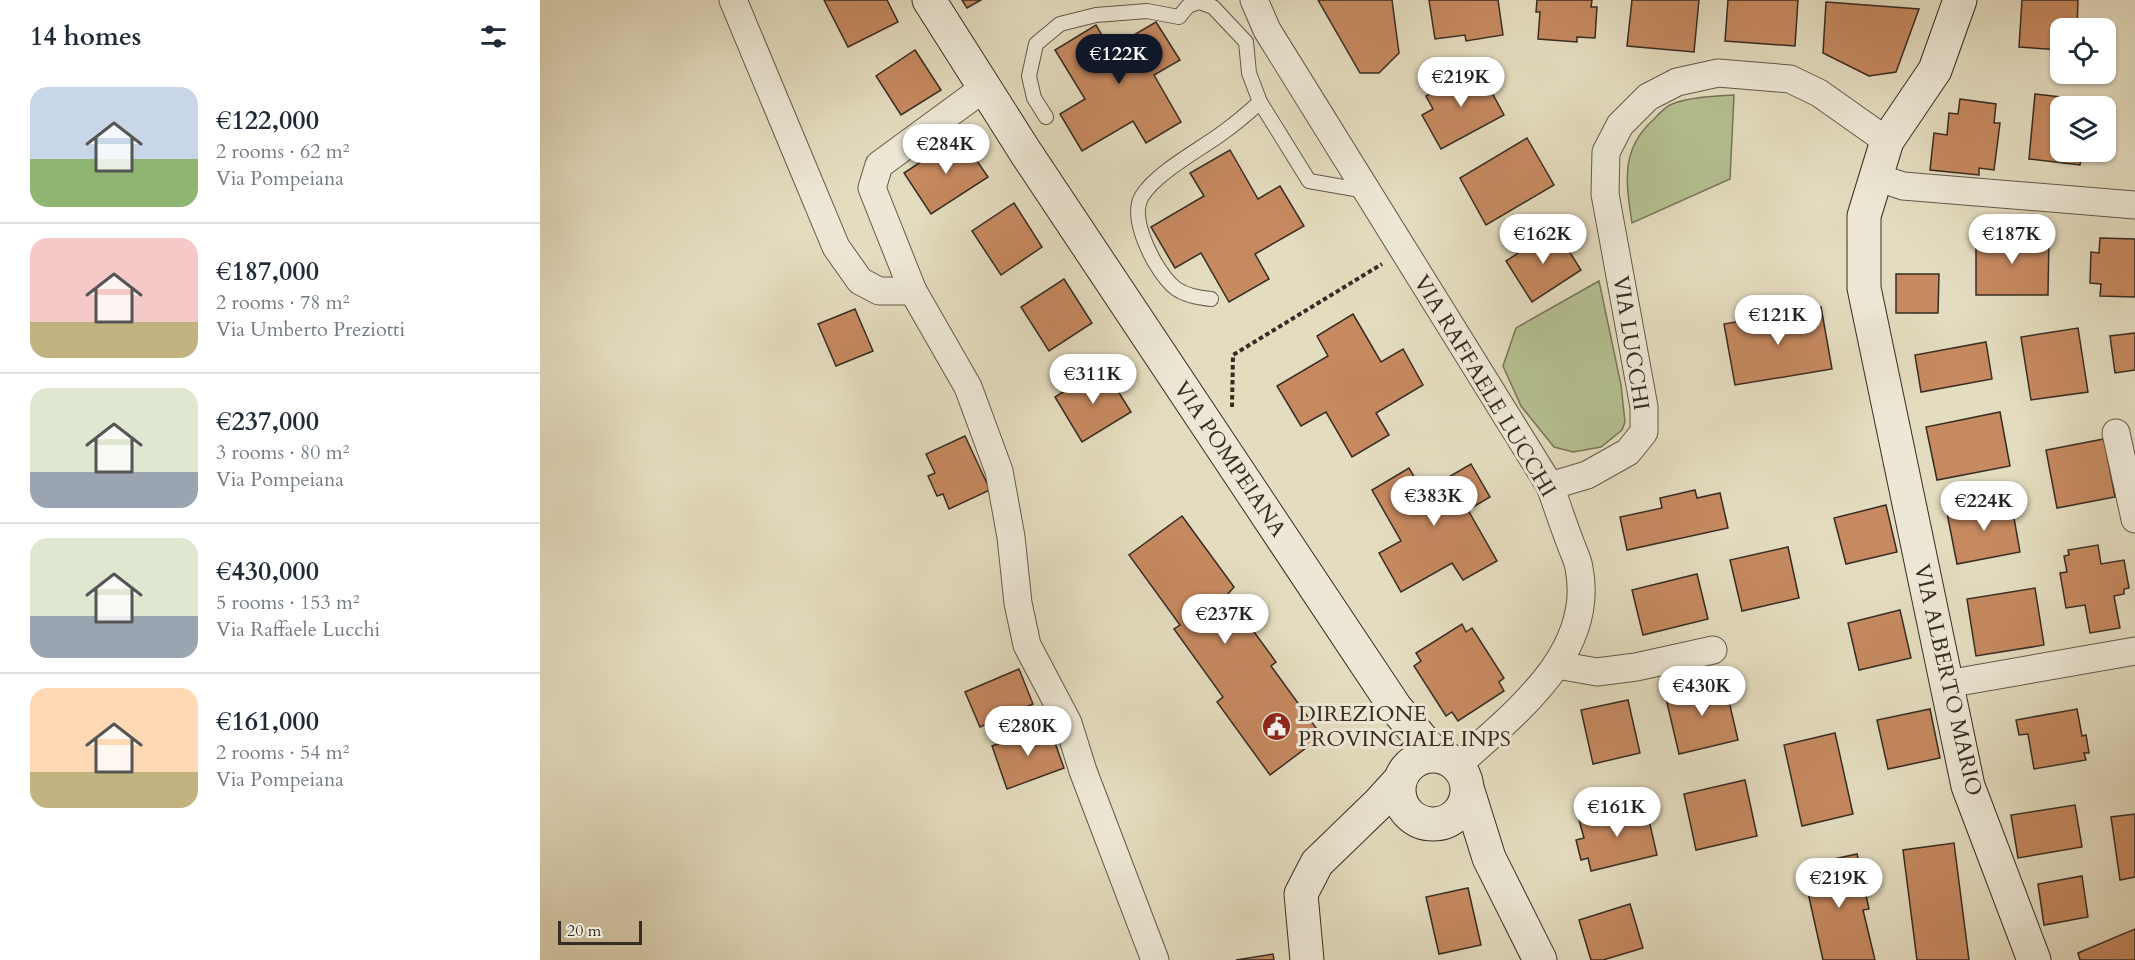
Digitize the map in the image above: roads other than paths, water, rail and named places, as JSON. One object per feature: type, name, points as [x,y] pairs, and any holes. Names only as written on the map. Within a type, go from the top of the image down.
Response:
[{"type":"main road","name":"VIA POMPEIANA","points":[[928,0],[1395,707],[1454,770],[1489,858],[1540,960]]},
{"type":"main road","points":[[1876,177],[1887,141],[1935,70],[1960,0]]},
{"type":"main road","name":"VIA ALBERTO MARIO","points":[[1876,177],[1863,216],[1864,288],[1968,786],[2034,960]]},
{"type":"main road","name":"VIA POMPEIANA","points":[[1395,707],[1402,775]]},
{"type":"main road","points":[[1307,960],[1301,894],[1317,863],[1357,825],[1413,761],[1424,756],[1454,770],[1464,805],[1456,816],[1442,824],[1418,821],[1357,825]]},
{"type":"main road","points":[[1402,775],[1398,794],[1402,807],[1418,821]]},
{"type":"main road","name":"VIA POMPEIANA","points":[[1418,821],[1449,831],[1489,858]]},
{"type":"street","points":[[733,0],[836,247],[860,281],[879,291],[913,291]]},
{"type":"street","name":"VIA RAFFAELE LUCCHI","points":[[1254,0],[1256,36],[1366,191],[1550,486],[1579,568],[1581,611],[1572,640],[1557,664],[1515,712],[1454,770]]},
{"type":"street","name":"VIA LUCCHI","points":[[1550,486],[1587,475],[1628,452],[1644,432],[1644,407],[1605,194],[1606,152],[1620,125],[1648,97],[1677,82],[1718,73],[1790,79],[1819,93],[1887,141]]},
{"type":"street","points":[[984,88],[879,165],[872,188],[913,291],[968,387],[999,471],[1011,537],[1018,603],[1027,645],[1068,723],[1083,771],[1155,960]]},
{"type":"street","points":[[1876,177],[1903,186],[2135,205]]},
{"type":"street","points":[[2116,433],[2135,519]]},
{"type":"street","points":[[1557,664],[1597,672],[1636,667],[1713,650]]},
{"type":"street","points":[[1947,684],[2135,651]]},
{"type":"lane","points":[[1046,117],[1034,98],[1029,76],[1036,44],[1060,24],[1096,15],[1147,11],[1179,17],[1188,6],[1199,2],[1213,7],[1256,36],[1249,73],[1260,102],[1309,181],[1366,191]]},
{"type":"lane","points":[[1211,299],[1196,298],[1177,290],[1165,280],[1148,249],[1138,214],[1141,196],[1175,165],[1223,133],[1260,102]]},
{"type":"place","name":"DIREZIONE PROVINCIALE INPS","points":[[1277,727]]}]
